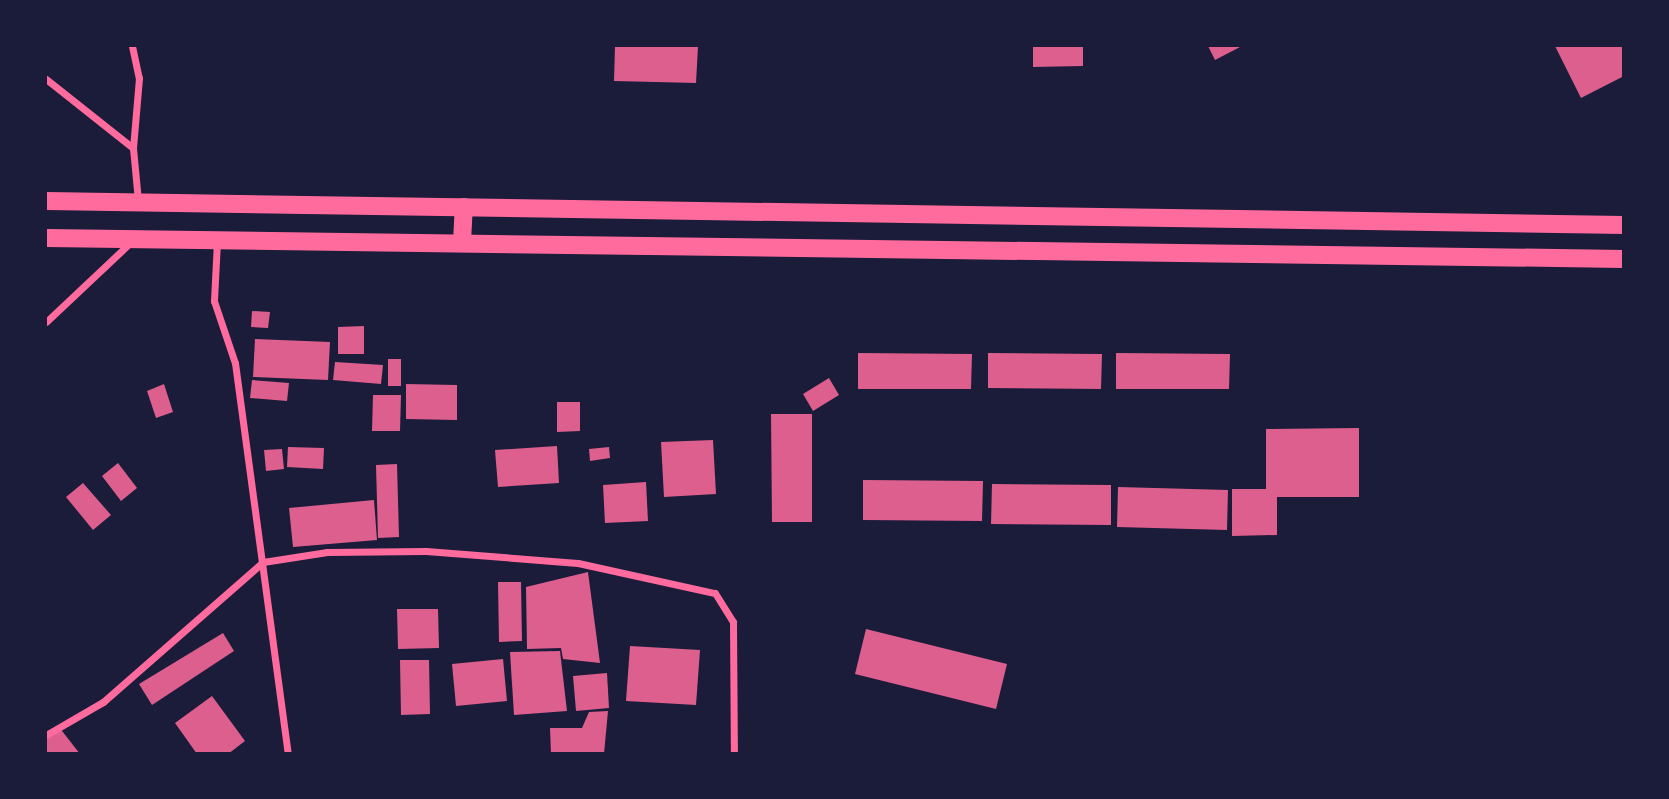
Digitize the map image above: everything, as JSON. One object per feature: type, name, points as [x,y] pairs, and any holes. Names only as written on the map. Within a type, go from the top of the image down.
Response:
[{"type":"main road","points":[[46,201],[1623,225]]},
{"type":"main road","points":[[461,242],[464,207]]},
{"type":"main road","points":[[1378,223],[1378,256]]},
{"type":"main road","points":[[46,238],[1623,259]]},
{"type":"street","points":[[132,46],[139,119],[133,148],[138,202]]},
{"type":"street","points":[[46,79],[133,148]]},
{"type":"street","points":[[46,322],[134,240]]},
{"type":"street","points":[[217,240],[214,301],[235,363],[288,754]]},
{"type":"street","points":[[46,735],[103,702],[263,562],[327,552],[510,555],[701,585],[715,593],[733,622],[734,754]]},
{"type":"building","points":[[615,46],[698,46],[696,83],[614,81]]},
{"type":"building","points":[[1033,46],[1083,46],[1083,66],[1033,67]]},
{"type":"building","points":[[1208,46],[1242,46],[1215,60]]},
{"type":"building","points":[[1555,46],[1624,46],[1624,76],[1581,98]]},
{"type":"building","points":[[252,311],[270,312],[268,328],[251,327]]},
{"type":"building","points":[[364,326],[364,354],[338,354],[338,327]]},
{"type":"building","points":[[255,339],[330,342],[328,380],[253,377]]},
{"type":"building","points":[[858,353],[972,354],[971,389],[858,389]]},
{"type":"building","points":[[988,353],[1102,354],[1101,389],[988,388]]},
{"type":"building","points":[[1116,353],[1230,354],[1229,389],[1116,389]]},
{"type":"building","points":[[388,359],[401,359],[401,386],[388,386]]},
{"type":"building","points":[[335,362],[383,365],[381,384],[333,380]]},
{"type":"building","points":[[829,378],[839,395],[813,411],[803,394]]},
{"type":"building","points":[[252,380],[289,383],[287,401],[250,398]]},
{"type":"building","points":[[164,384],[173,412],[156,418],[147,391]]},
{"type":"building","points":[[406,384],[457,385],[457,420],[406,419]]},
{"type":"building","points":[[373,395],[401,395],[400,431],[372,431]]},
{"type":"building","points":[[557,402],[580,402],[580,431],[557,432]]},
{"type":"building","points":[[771,414],[812,414],[812,522],[772,522]]},
{"type":"building","points":[[1359,428],[1359,497],[1277,497],[1277,535],[1232,536],[1232,489],[1266,489],[1266,429]]},
{"type":"building","points":[[713,440],[716,494],[664,497],[661,442]]},
{"type":"building","points":[[557,446],[559,483],[498,487],[495,450]]},
{"type":"building","points":[[288,447],[324,448],[323,469],[287,467]]},
{"type":"building","points":[[609,447],[610,458],[590,461],[589,449]]},
{"type":"building","points":[[282,449],[284,469],[266,471],[264,450]]},
{"type":"building","points":[[118,463],[137,488],[121,501],[102,476]]},
{"type":"building","points":[[397,464],[399,537],[378,538],[376,465]]},
{"type":"building","points":[[863,480],[983,481],[982,521],[863,520]]},
{"type":"building","points":[[646,482],[648,521],[605,523],[603,485]]},
{"type":"building","points":[[83,483],[111,515],[93,530],[66,497]]},
{"type":"building","points":[[992,484],[1111,485],[1111,525],[991,524]]},
{"type":"building","points":[[1118,487],[1228,490],[1227,530],[1117,527]]},
{"type":"building","points":[[374,500],[377,540],[293,547],[289,508]]},
{"type":"building","points":[[588,572],[600,663],[563,659],[561,648],[527,649],[526,587]]},
{"type":"building","points":[[498,582],[521,582],[522,641],[499,642]]},
{"type":"building","points":[[397,609],[438,609],[439,648],[398,649]]},
{"type":"building","points":[[866,629],[1007,664],[996,709],[855,674]]},
{"type":"building","points":[[223,633],[234,651],[152,705],[139,684]]},
{"type":"building","points":[[630,646],[700,650],[696,705],[626,701]]},
{"type":"building","points":[[560,651],[567,711],[514,715],[510,652]]},
{"type":"building","points":[[503,659],[507,701],[456,706],[452,664]]},
{"type":"building","points":[[400,660],[429,660],[430,714],[401,715]]},
{"type":"building","points":[[607,673],[609,708],[576,711],[573,676]]},
{"type":"building","points":[[212,696],[245,741],[228,754],[197,754],[175,723]]},
{"type":"building","points":[[608,711],[604,754],[551,754],[550,728],[582,728],[589,712]]},
{"type":"building","points":[[59,727],[80,754],[46,754],[46,738]]}]
